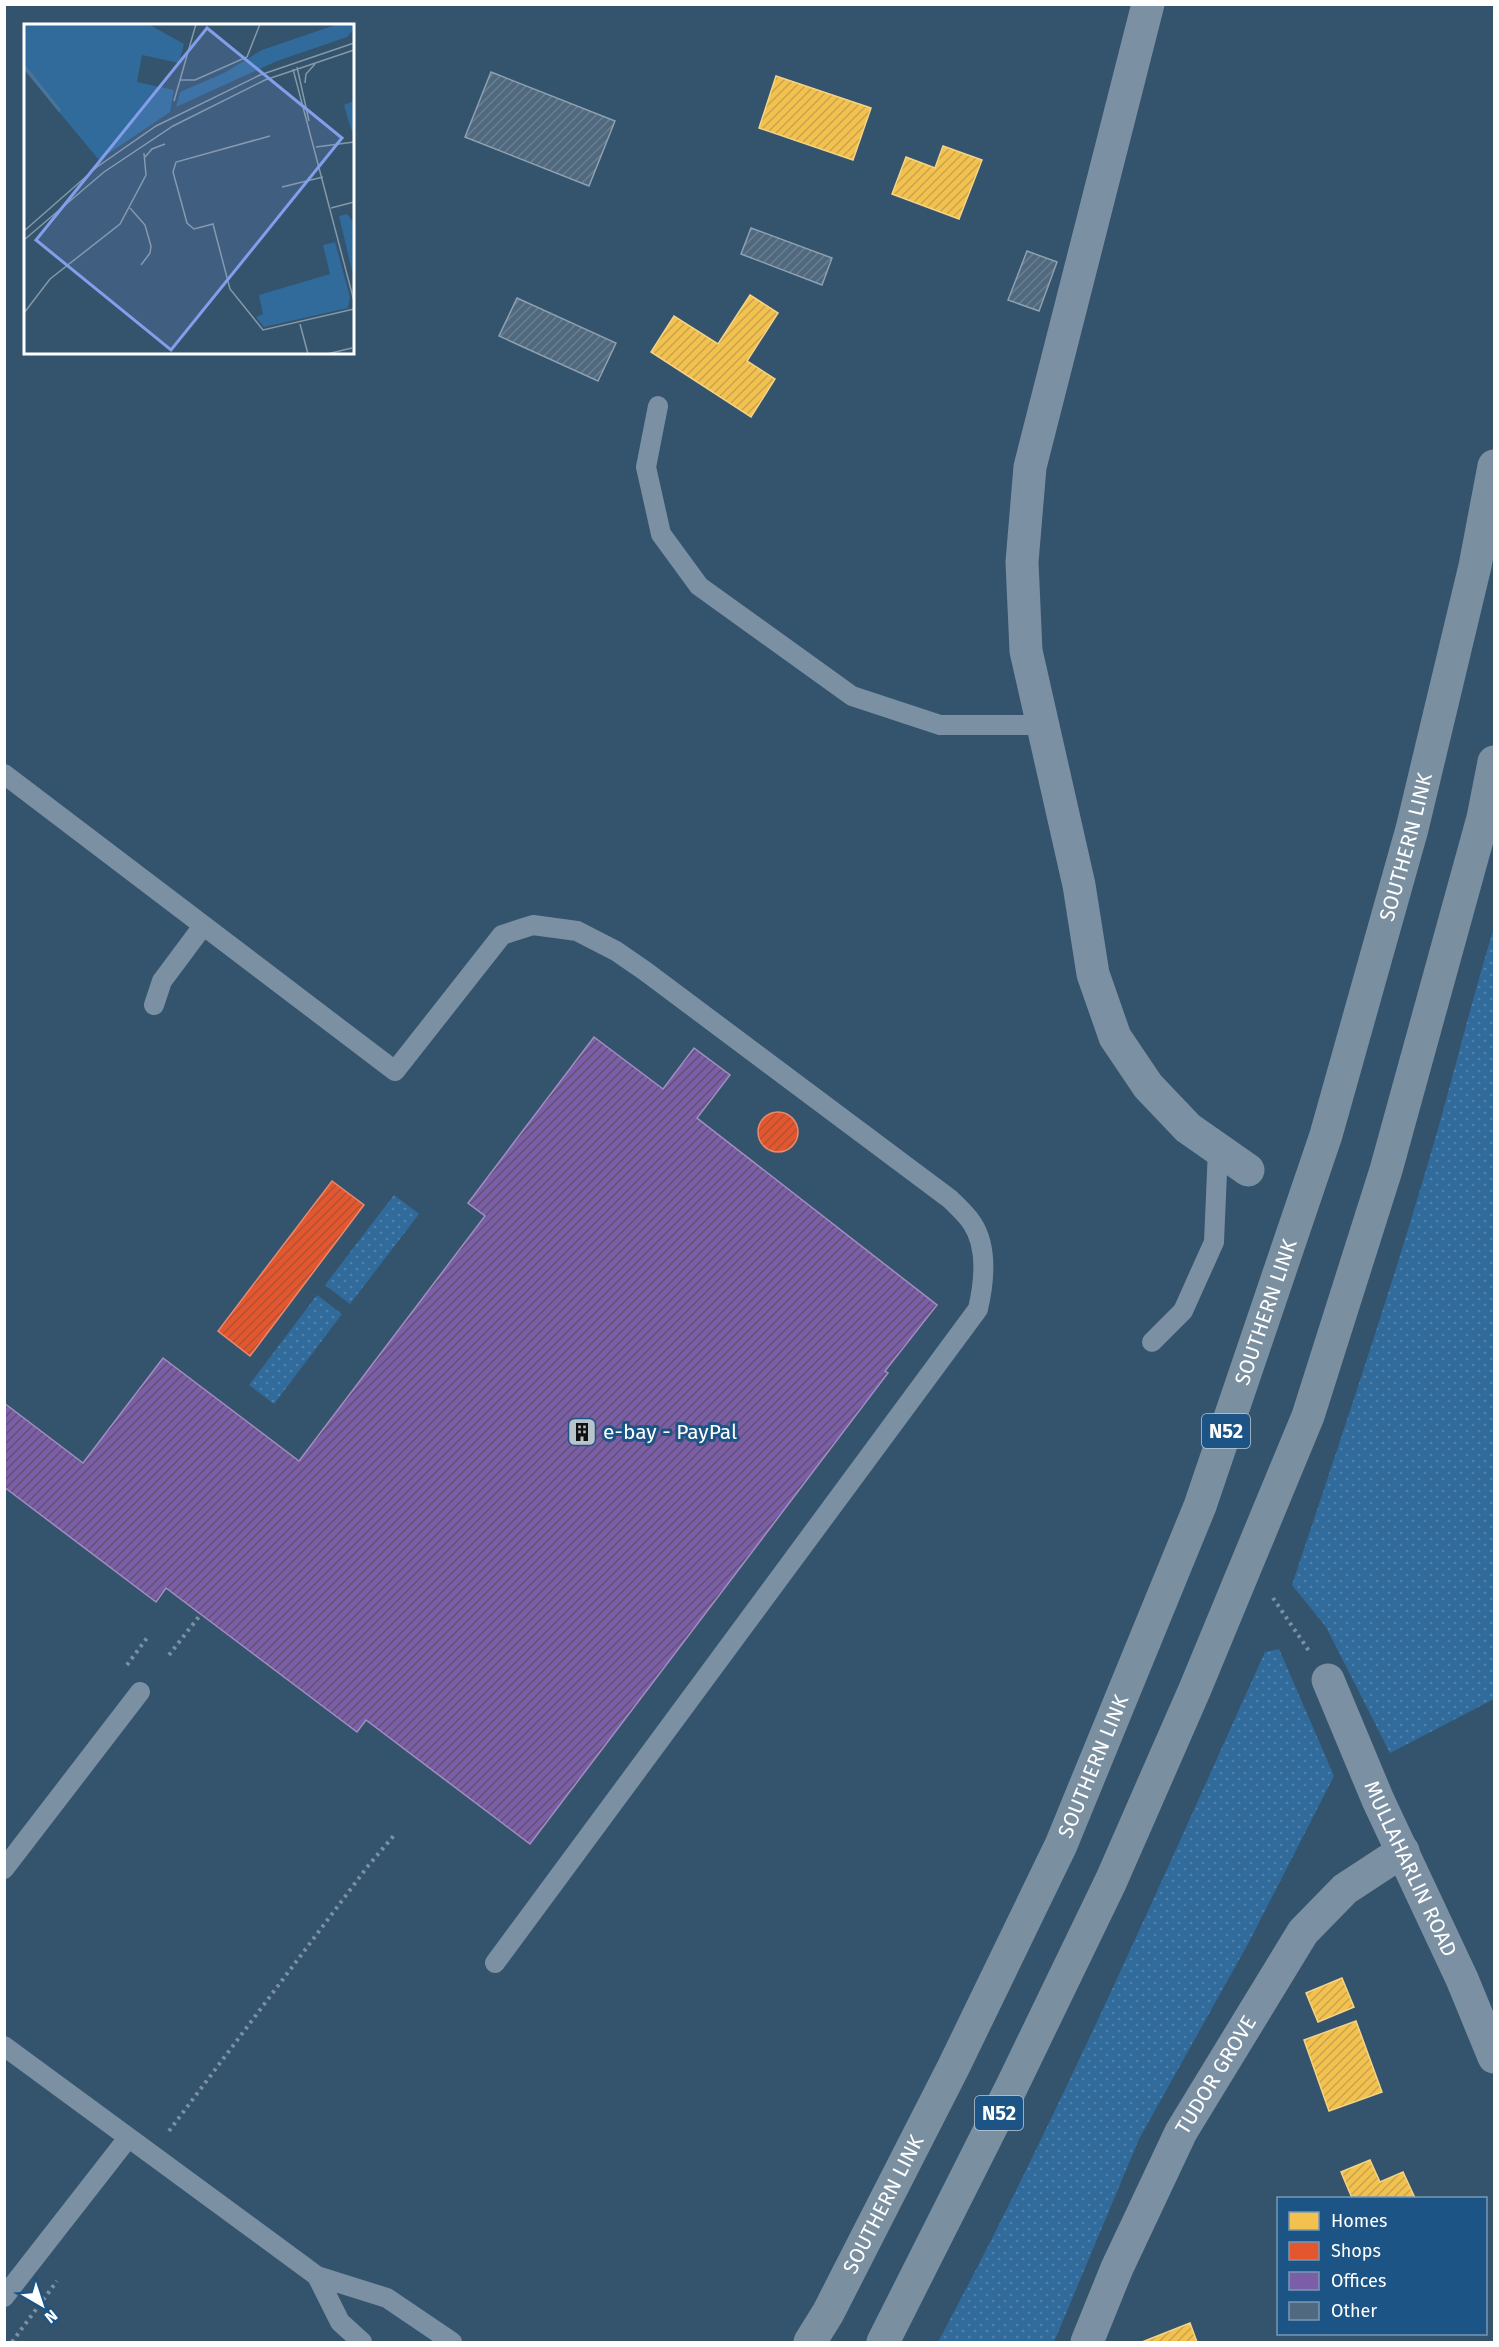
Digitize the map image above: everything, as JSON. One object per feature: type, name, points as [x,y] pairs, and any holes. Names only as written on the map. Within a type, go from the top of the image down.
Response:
[{"type":"main road","name":"SOUTHERN LINK","points":[[810,2343],[828,2313],[953,2068],[1061,1845],[1200,1506],[1326,1135],[1352,1045],[1413,829],[1475,566],[1494,466]]},
{"type":"main road","name":"N52","points":[[883,2343],[1011,2088],[1110,1881],[1195,1689],[1308,1416],[1386,1170],[1480,829],[1494,762]]},
{"type":"street","points":[[1148,4],[1030,467],[1022,562],[1026,651],[1079,885],[1093,974],[1115,1037],[1148,1086],[1188,1128],[1248,1170]]},
{"type":"street","name":"MULLAHARLIN ROAD","points":[[1328,1680],[1378,1800],[1462,1979],[1494,2057]]},
{"type":"street","name":"TUDOR GROVE","points":[[1087,2343],[1117,2268],[1181,2132],[1303,1932],[1345,1889],[1403,1851]]},
{"type":"lane","points":[[658,406],[646,466],[660,534],[699,586],[852,696],[940,725],[1042,725]]},
{"type":"lane","points":[[4,774],[395,1071],[502,935],[533,925],[577,931],[616,951],[645,971],[950,1198],[973,1224],[982,1250],[984,1279],[978,1310],[495,1963]]},
{"type":"lane","points":[[154,1005],[162,981],[203,926]]},
{"type":"lane","points":[[1152,1342],[1183,1311],[1214,1242],[1218,1149]]},
{"type":"lane","points":[[4,1869],[140,1692]]},
{"type":"lane","points":[[4,2046],[316,2276],[387,2298],[452,2343]]},
{"type":"lane","points":[[4,2296],[128,2138]]},
{"type":"lane","points":[[316,2276],[340,2322],[362,2343]]},
{"type":"path","points":[[1248,1560],[1328,1680]]},
{"type":"path","points":[[169,1655],[201,1614]]},
{"type":"path","points":[[152,2155],[368,1866],[396,1833]]},
{"type":"path","points":[[12,2343],[61,2276]]},
{"type":"shaded area","points":[[1494,928],[1494,1699],[1390,1753],[1326,1627],[1292,1585],[1413,1214]]},
{"type":"shaded area","points":[[394,1195],[419,1214],[350,1304],[325,1285]]},
{"type":"shaded area","points":[[317,1295],[342,1314],[274,1404],[249,1385]]},
{"type":"shaded area","points":[[1279,1649],[1334,1776],[1249,1942],[1139,2139],[1054,2342],[938,2342],[1067,2086],[1265,1652]]},
{"type":"building: Homes","points":[[776,76],[871,108],[853,160],[759,128]]},
{"type":"building: Homes","points":[[943,146],[982,160],[959,219],[892,194],[906,157],[935,168]]},
{"type":"building: Homes","points":[[750,295],[778,313],[747,361],[775,379],[751,417],[651,352],[674,316],[718,344]]},
{"type":"building: Homes","points":[[1342,1978],[1354,2007],[1318,2022],[1306,1993]]},
{"type":"building: Homes","points":[[1356,2021],[1382,2092],[1329,2111],[1304,2040]]},
{"type":"building: Homes","points":[[1370,2160],[1380,2182],[1403,2172],[1415,2197],[1352,2197],[1341,2172]]},
{"type":"building: Homes","points":[[1190,2323],[1197,2342],[1142,2342]]},
{"type":"building: Shops","points":[[778,1112],[792,1118],[798,1132],[792,1146],[778,1152],[764,1146],[758,1132],[764,1118]]},
{"type":"building: Shops","points":[[332,1181],[364,1205],[250,1356],[218,1331]]},
{"type":"building: Offices","name":"e-bay - PayPal","points":[[594,1037],[663,1089],[694,1048],[730,1075],[697,1118],[937,1305],[885,1371],[888,1373],[530,1844],[366,1720],[357,1732],[166,1588],[156,1602],[4,1487],[4,1403],[83,1463],[163,1358],[299,1461],[485,1216],[468,1203]]},
{"type":"building: Other","points":[[491,72],[615,121],[589,186],[465,137]]},
{"type":"building: Other","points":[[751,228],[832,258],[822,285],[741,254]]},
{"type":"building: Other","points":[[1027,251],[1057,262],[1039,311],[1008,300]]},
{"type":"building: Other","points":[[517,298],[616,343],[598,381],[499,336]]},
{"type":"place","name":"e-bay - PayPal","points":[[582,1432]]}]
